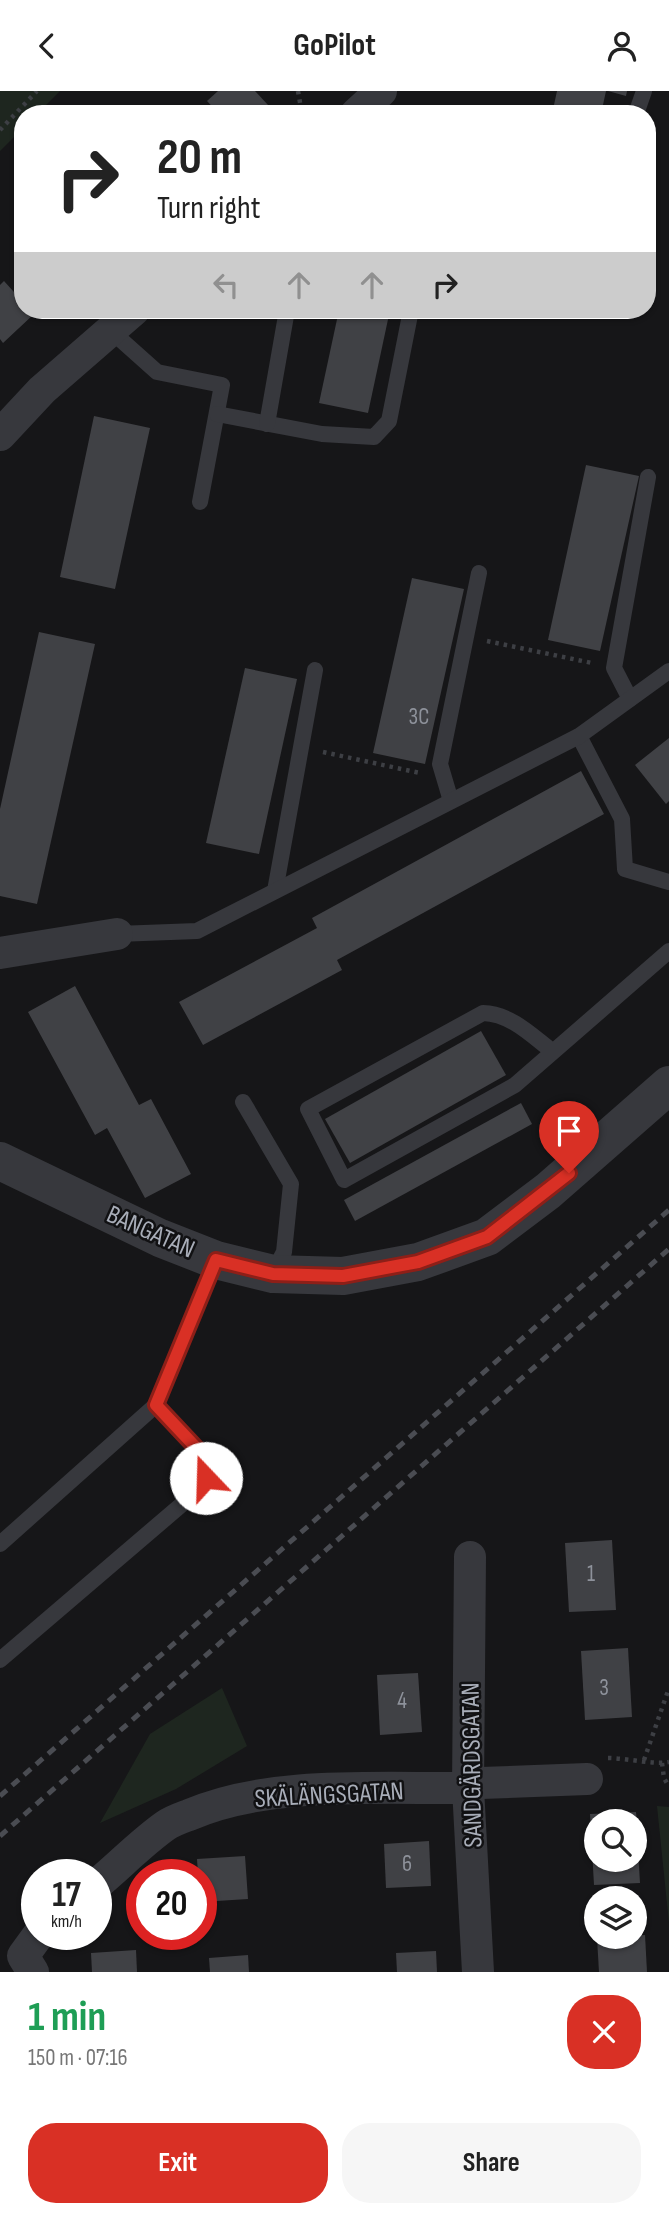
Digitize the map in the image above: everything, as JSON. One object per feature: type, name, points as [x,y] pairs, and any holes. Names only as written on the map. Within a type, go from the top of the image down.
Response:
[{"type":"street","points":[[0,435],[42,390],[123,319]]},
{"type":"street","points":[[0,953],[117,934]]},
{"type":"street","name":"BANGATAN","points":[[0,1161],[160,1238],[216,1260],[273,1274],[343,1276],[418,1262],[487,1237],[548,1191],[669,1085]]},
{"type":"street","name":"SANDGÄRDSGATAN","points":[[470,1557],[468,1788],[478,1972]]},
{"type":"street","name":"SKÄLÄNGSGATAN","points":[[112,1871],[166,1825],[203,1809],[241,1799],[283,1792],[338,1789],[468,1788],[481,1783],[594,1768]]},
{"type":"street","points":[[27,1950],[23,1956],[33,1972]]},
{"type":"lane","points":[[267,423],[285,319]]},
{"type":"lane","points":[[217,414],[322,434],[374,437],[389,422],[409,319]]},
{"type":"lane","points":[[110,330],[157,372],[222,386],[200,502]]},
{"type":"lane","points":[[630,699],[614,668],[648,477]]},
{"type":"lane","points":[[451,801],[440,764],[480,573]]},
{"type":"lane","points":[[275,891],[315,670]]},
{"type":"lane","points":[[117,934],[197,931],[579,736],[669,671]]},
{"type":"lane","points":[[579,736],[622,819],[625,869],[669,882]]},
{"type":"lane","points":[[552,1051],[515,1022],[497,1013],[483,1013],[308,1109],[344,1180],[515,1086],[669,951]]},
{"type":"lane","points":[[243,1103],[291,1184],[284,1252],[273,1274]]},
{"type":"lane","points":[[0,1544],[156,1405],[216,1260]]},
{"type":"lane","points":[[0,1660],[194,1494],[206,1478],[202,1454],[156,1405]]},
{"type":"path","points":[[24,105],[37,91]]},
{"type":"path","points":[[0,130],[14,115]]},
{"type":"path","points":[[466,637],[614,668]]},
{"type":"path","points":[[301,747],[444,779]]},
{"type":"path","points":[[644,1760],[669,1688]]},
{"type":"path","points":[[594,1768],[626,1758],[669,1762]]},
{"type":"path","points":[[662,1763],[664,1778],[669,1787]]},
{"type":"shaded area","points":[[0,91],[60,91],[46,105],[14,105],[14,137],[0,151]]},
{"type":"shaded area","points":[[222,1688],[247,1746],[176,1789],[100,1823],[150,1734]]},
{"type":"shaded area","points":[[657,1806],[669,1807],[669,1923]]},
{"type":"building","points":[[218,91],[255,91],[268,105],[211,105],[207,101]]},
{"type":"building","points":[[557,91],[606,91],[603,105],[554,105]]},
{"type":"building","points":[[608,91],[627,91],[626,96]]},
{"type":"building","points":[[4,281],[14,292],[14,319],[29,319],[3,343],[0,339],[0,285]]},
{"type":"building","points":[[337,319],[388,319],[368,413],[319,403]]},
{"type":"building","points":[[94,416],[150,428],[115,589],[60,577]]},
{"type":"building","points":[[586,465],[639,476],[600,651],[548,640]]},
{"type":"building","points":[[412,578],[464,589],[425,764],[373,753]]},
{"type":"building","points":[[39,632],[95,644],[37,904],[0,896],[0,809]]},
{"type":"building","points":[[245,668],[297,679],[259,854],[206,843]]},
{"type":"building","points":[[669,738],[669,801],[666,804],[635,765]]},
{"type":"building","points":[[581,771],[604,814],[337,960],[342,970],[203,1045],[179,1002],[317,928],[312,918]]},
{"type":"building","points":[[75,986],[139,1105],[151,1099],[191,1174],[145,1198],[107,1128],[95,1135],[28,1012]]},
{"type":"building","points":[[481,1031],[506,1075],[350,1163],[325,1119]]},
{"type":"building","points":[[521,1103],[532,1124],[355,1221],[344,1200]]},
{"type":"building","points":[[612,1540],[616,1610],[569,1612],[565,1543]]},
{"type":"building","points":[[628,1648],[632,1717],[585,1720],[581,1651]]},
{"type":"building","points":[[418,1673],[422,1732],[380,1735],[377,1675]]},
{"type":"building","points":[[429,1841],[431,1886],[386,1888],[384,1844]]},
{"type":"building","points":[[245,1856],[248,1899],[217,1901],[217,1859],[197,1859]]},
{"type":"building","points":[[593,1872],[639,1872],[640,1883],[594,1885]]},
{"type":"building","points":[[598,1949],[646,1949],[647,1972],[599,1972]]},
{"type":"building","points":[[136,1950],[137,1972],[92,1972],[91,1953]]},
{"type":"building","points":[[436,1951],[437,1972],[397,1972],[396,1953]]},
{"type":"building","points":[[248,1955],[249,1972],[210,1972],[209,1958]]},
{"type":"railway","points":[[0,1796],[669,1210]]},
{"type":"railway","points":[[0,1836],[669,1249]]},
{"type":"route","points":[[206,1478],[202,1454],[156,1405],[216,1260],[273,1274],[343,1276],[418,1262],[487,1237],[569,1173]]}]
